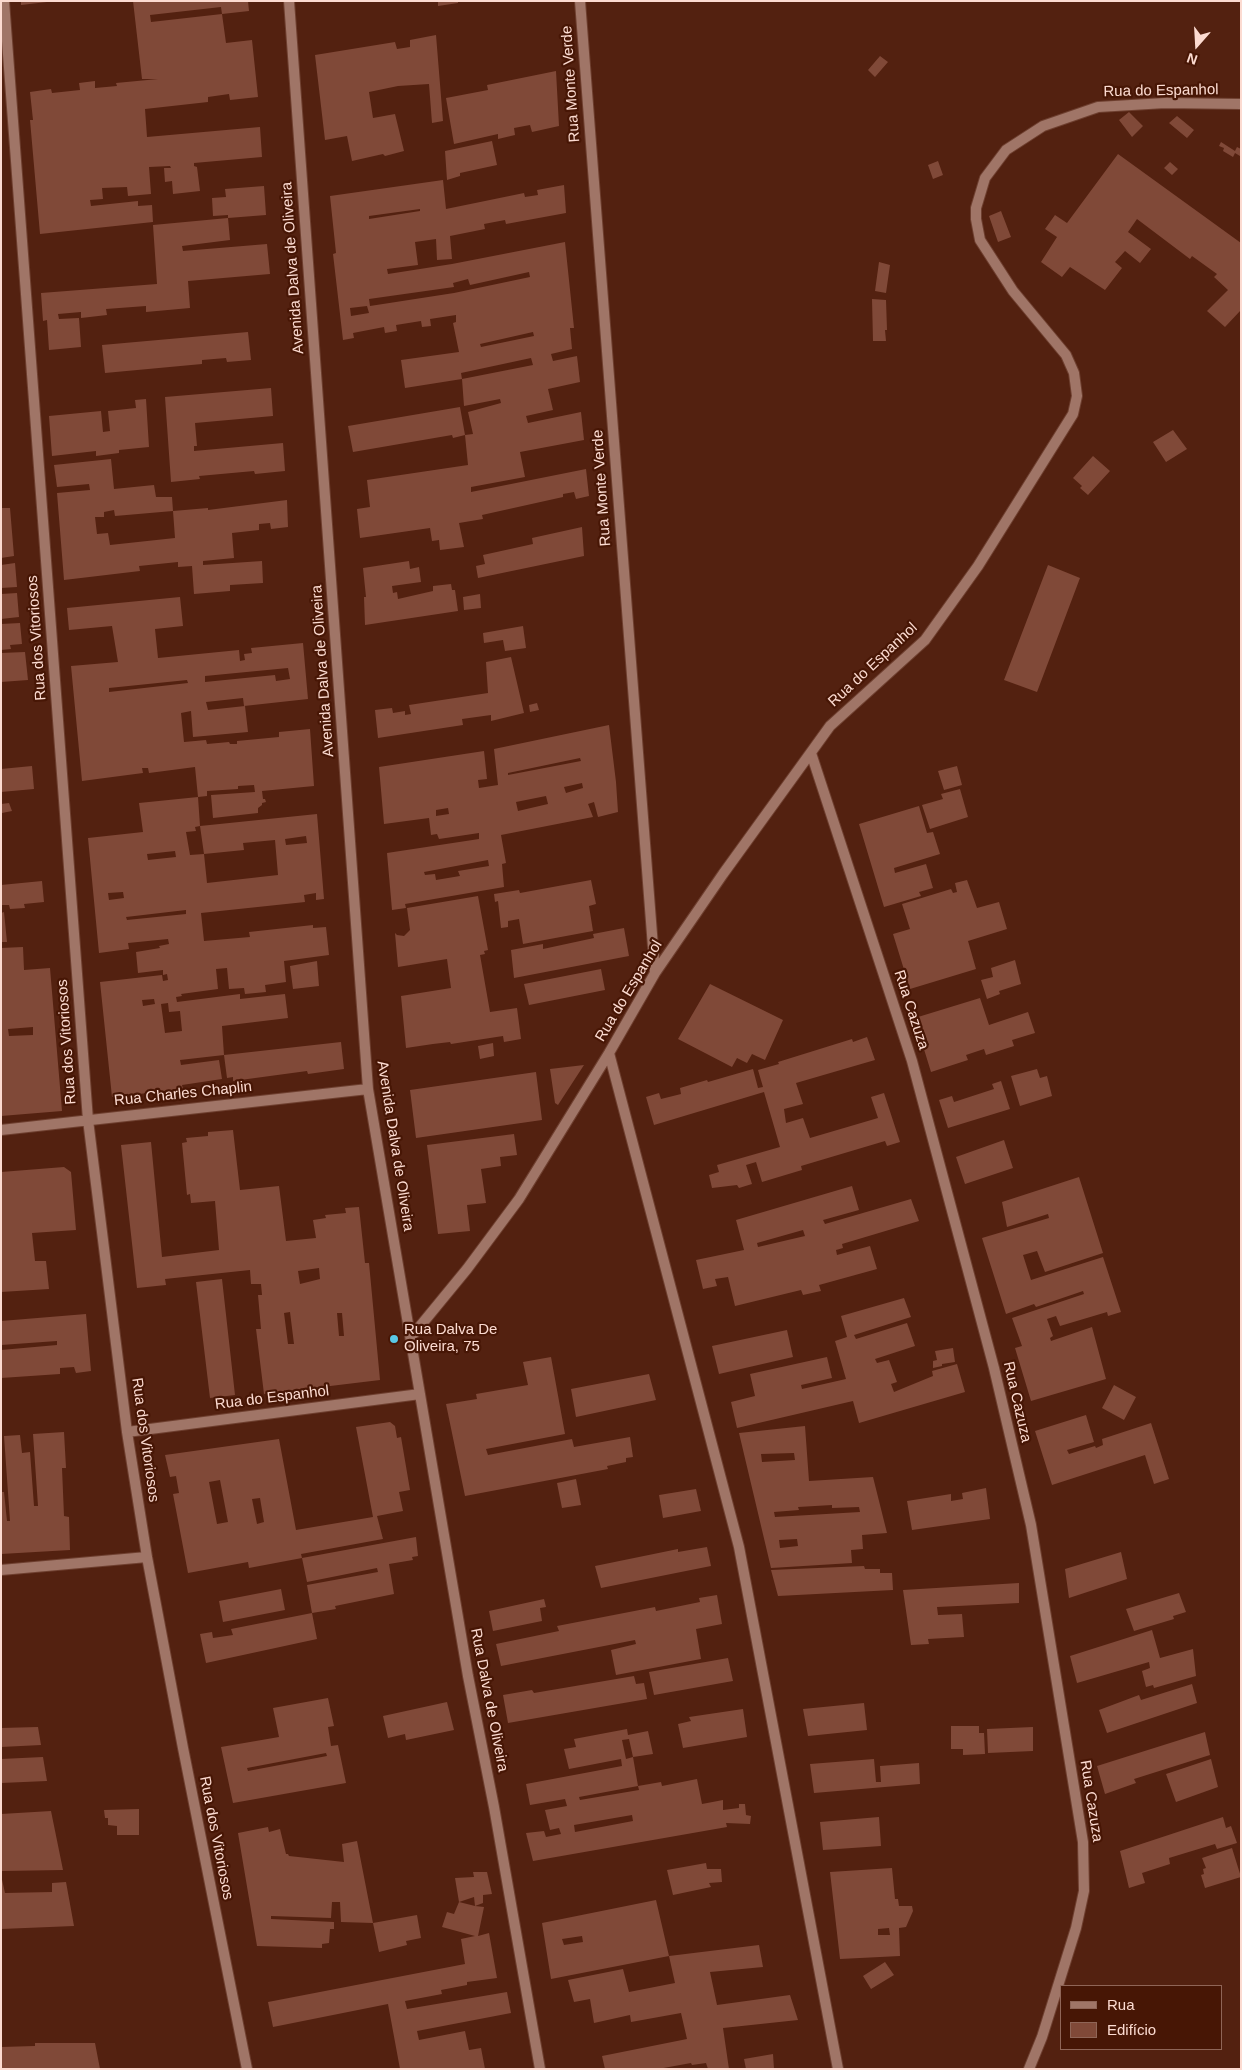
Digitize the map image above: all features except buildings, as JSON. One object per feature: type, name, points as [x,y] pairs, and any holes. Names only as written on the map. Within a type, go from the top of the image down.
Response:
[{"type":"street","name":"Rua dos Vitoriosos","points":[[4,1],[88,1120],[127,1432],[147,1556],[247,2069]]},
{"type":"street","name":"Avenida Dalva de Oliveira","points":[[289,1],[368,1089],[412,1336]]},
{"type":"street","name":"Rua Monte Verde","points":[[580,1],[655,973]]},
{"type":"street","name":"Rua do Espanhol","points":[[412,1336],[467,1269],[519,1199],[609,1053],[655,973],[723,874],[830,726],[926,640],[978,566],[1073,414],[1077,396],[1074,373],[1066,355],[1013,291],[980,240],[976,208],[985,178],[1006,150],[1043,126],[1098,107],[1165,103],[1241,104]]},
{"type":"street","name":"Rua Cazuza","points":[[811,753],[912,1061],[994,1368],[1034,1544],[1084,1842],[1084,1891],[1076,1928],[1042,2037],[1028,2069]]},
{"type":"street","points":[[609,1053],[739,1547],[838,2069]]},
{"type":"street","name":"Rua Charles Chaplin","points":[[1,1130],[368,1089]]},
{"type":"street","name":"Rua Dalva de Oliveira","points":[[412,1336],[420,1394],[468,1676],[494,1806],[540,2069]]},
{"type":"street","name":"Rua do Espanhol","points":[[127,1432],[420,1394]]},
{"type":"street","points":[[1,1570],[147,1556]]},
{"type":"place","name":"Rua Dalva De Oliveira, 75","points":[[394,1339]]}]
